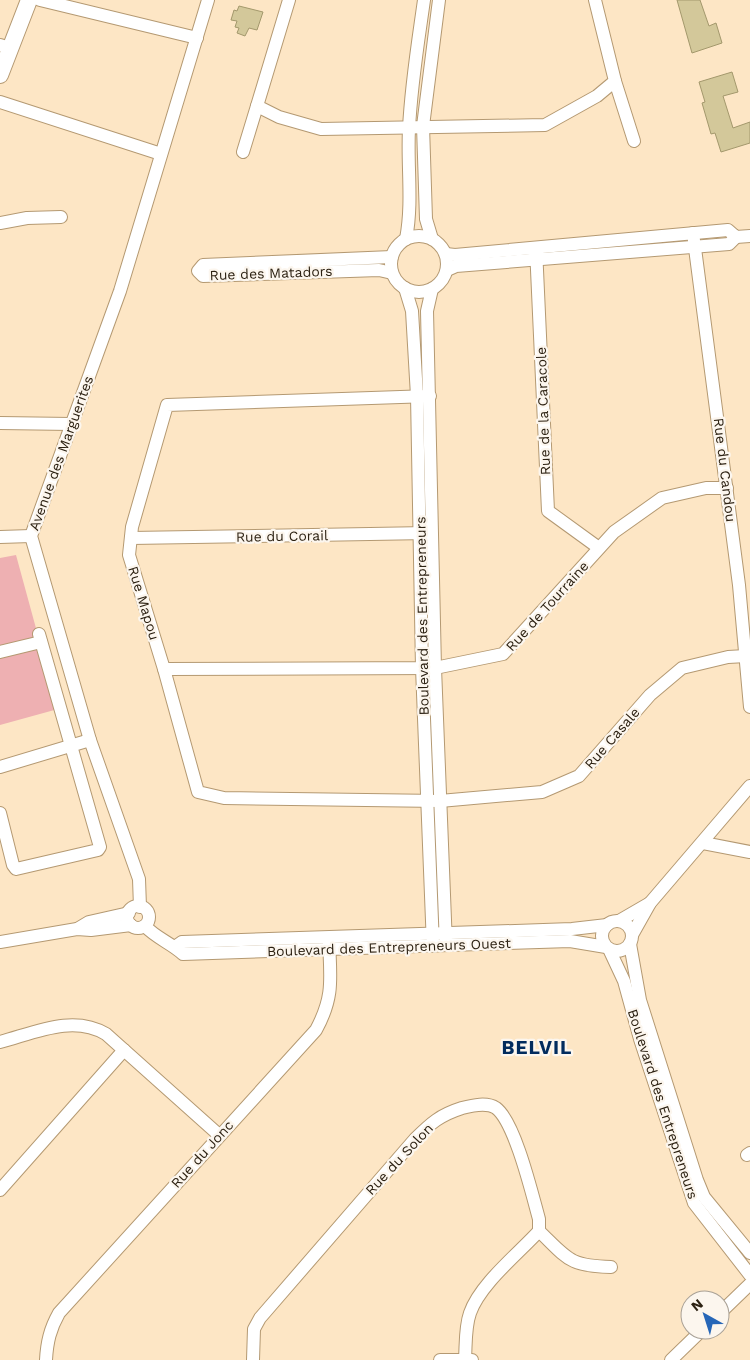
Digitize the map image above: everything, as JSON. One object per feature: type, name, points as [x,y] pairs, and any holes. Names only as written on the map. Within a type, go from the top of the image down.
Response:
[{"type":"street","points":[[0,75],[5,46],[29,0]]},
{"type":"street","points":[[40,0],[197,38]]},
{"type":"street","name":"Avenue des Marguerites","points":[[145,926],[149,917],[148,912],[133,915],[139,880],[90,740],[31,536],[120,291],[208,0]]},
{"type":"street","points":[[242,152],[289,0]]},
{"type":"street","points":[[406,239],[410,218],[409,128],[415,58],[424,0]]},
{"type":"street","points":[[432,239],[426,219],[423,126],[439,0]]},
{"type":"street","points":[[595,0],[634,141]]},
{"type":"street","points":[[257,106],[279,117],[321,129],[544,125],[597,96],[616,81]]},
{"type":"street","points":[[0,102],[161,154]]},
{"type":"street","points":[[0,223],[27,218],[61,217]]},
{"type":"street","points":[[447,270],[456,266],[536,254],[728,230],[736,237]]},
{"type":"street","name":"Rue du Candou","points":[[693,234],[727,488],[750,707]]},
{"type":"street","points":[[419,236],[432,239],[439,244],[446,254],[447,270],[443,279],[432,289],[418,292],[405,288],[392,273],[392,257],[397,246],[406,239],[419,236]]},
{"type":"street","points":[[446,254],[455,256],[536,254],[694,247],[729,244],[736,237],[750,236]]},
{"type":"street","name":"Rue de la Caracole","points":[[536,254],[548,511],[599,548]]},
{"type":"street","name":"Rue des Matadors","points":[[392,257],[203,265],[198,271],[203,276],[379,270],[392,273]]},
{"type":"street","name":"Boulevard des Entrepreneurs","points":[[405,288],[412,311],[423,396]]},
{"type":"street","name":"Boulevard des Entrepreneurs","points":[[432,289],[427,311],[423,396],[429,668],[439,940]]},
{"type":"street","name":"Rue Mapou","points":[[423,396],[167,405],[132,527],[129,555],[164,669],[198,792],[224,798],[433,801]]},
{"type":"street","points":[[0,423],[72,424]]},
{"type":"street","name":"Rue de Tourraine","points":[[164,669],[429,668],[504,654],[614,532],[662,498],[706,488],[727,488]]},
{"type":"street","name":"Rue du Corail","points":[[130,538],[427,533]]},
{"type":"street","points":[[0,537],[31,536]]},
{"type":"street","points":[[0,652],[40,638],[101,844],[98,850],[16,868],[13,866],[0,813]]},
{"type":"street","name":"Rue Casale","points":[[433,801],[542,792],[578,776],[650,695],[682,668],[728,657],[746,656]]},
{"type":"street","points":[[0,767],[90,740]]},
{"type":"street","points":[[607,948],[620,951],[631,939],[650,902],[703,843],[750,786]]},
{"type":"street","points":[[703,843],[750,852]]},
{"type":"street","points":[[607,925],[619,921],[650,902]]},
{"type":"street","points":[[0,942],[77,929],[89,922],[133,915],[137,928],[145,926]]},
{"type":"street","points":[[619,921],[630,927],[631,939]]},
{"type":"street","name":"Boulevard des Entrepreneurs","points":[[607,925],[602,934],[607,948],[635,1002],[694,1187],[694,1203],[750,1274]]},
{"type":"street","name":"Boulevard des Entrepreneurs Ouest","points":[[439,940],[607,925]]},
{"type":"street","name":"Boulevard des Entrepreneurs Ouest","points":[[145,926],[154,936],[179,950],[439,940],[570,941],[607,948]]},
{"type":"street","name":"Boulevard des Entrepreneurs","points":[[631,939],[635,1002]]},
{"type":"street","name":"Rue du Jonc","points":[[46,1360],[47,1341],[51,1326],[59,1313],[316,1030],[326,1011],[331,990],[330,944]]},
{"type":"street","points":[[0,1042],[65,1025],[80,1024],[94,1027],[106,1034],[219,1135]]},
{"type":"street","points":[[0,1190],[124,1050]]},
{"type":"street","name":"Rue du Solon","points":[[253,1360],[254,1329],[270,1304],[415,1139],[444,1114],[471,1105],[485,1104],[495,1107],[503,1114],[509,1124],[540,1219],[539,1231]]},
{"type":"street","name":"Boulevard des Entrepreneurs","points":[[694,1187],[750,1253]]},
{"type":"street","points":[[440,1360],[469,1359],[466,1329],[470,1313],[479,1295],[539,1231],[575,1263],[588,1267],[611,1267]]},
{"type":"street","points":[[730,1303],[750,1284]]},
{"type":"street","points":[[672,1360],[692,1340]]},
{"type":"shaded area","points":[[16,555],[58,709],[0,725],[0,558]]},
{"type":"building","points":[[677,0],[700,0],[709,26],[716,23],[722,43],[692,53]]},
{"type":"building","points":[[239,6],[263,12],[257,30],[249,28],[245,36],[237,33],[239,28],[235,27],[237,21],[231,20],[234,10],[237,11]]},
{"type":"building","points":[[732,72],[738,92],[723,96],[733,128],[750,122],[750,143],[721,152],[715,133],[711,134],[702,103],[705,102],[699,82]]},
{"type":"district","name":"BELVIL","points":[[537,1047]]}]
